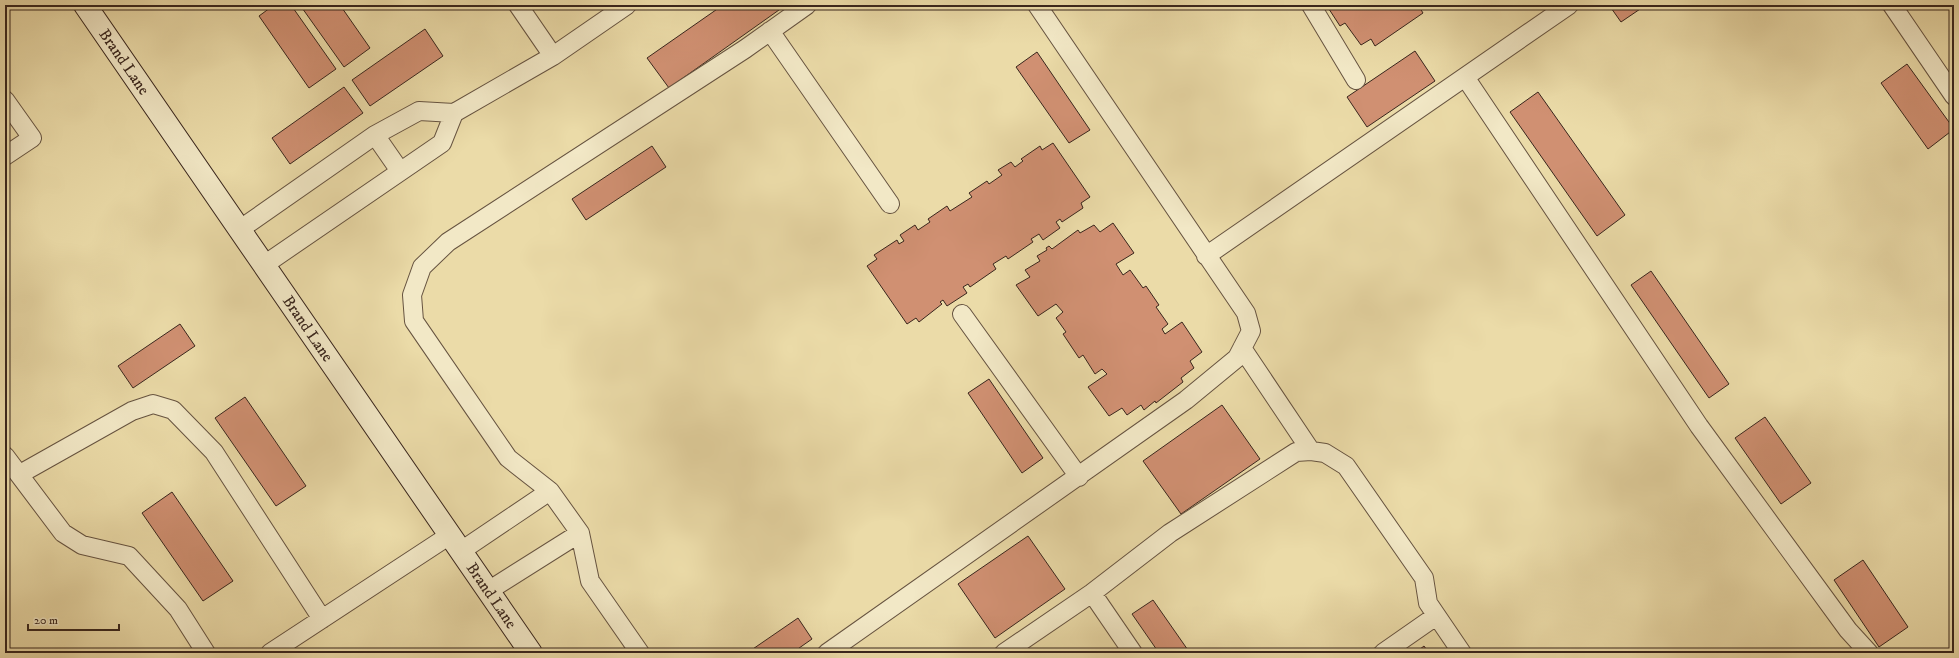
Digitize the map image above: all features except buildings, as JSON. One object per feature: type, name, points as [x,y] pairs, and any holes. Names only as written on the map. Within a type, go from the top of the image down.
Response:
[{"type":"street","name":"Brand Lane","points":[[85,5],[531,653]]},
{"type":"lane","points":[[518,5],[553,56]]},
{"type":"lane","points":[[239,230],[375,135],[419,111],[454,113],[553,56],[627,5]]},
{"type":"lane","points":[[640,653],[590,581],[580,533],[550,491],[508,458],[414,321],[412,295],[422,267],[448,242],[770,31],[807,5]]},
{"type":"lane","points":[[827,653],[1079,477],[1186,400],[1237,358],[1251,331],[1246,313],[1037,5]]},
{"type":"lane","points":[[1311,5],[1356,80]]},
{"type":"lane","points":[[1206,256],[1569,5]]},
{"type":"lane","points":[[1892,5],[1954,96]]},
{"type":"lane","points":[[770,31],[890,204]]},
{"type":"lane","points":[[1465,77],[1699,426],[1848,630],[1869,653]]},
{"type":"lane","points":[[5,100],[32,138],[5,156]]},
{"type":"lane","points":[[264,265],[442,142],[454,113]]},
{"type":"lane","points":[[375,135],[400,171]]},
{"type":"lane","points":[[962,314],[1079,477]]},
{"type":"lane","points":[[1242,348],[1311,451]]},
{"type":"lane","points":[[20,474],[132,411],[153,404],[173,410],[214,452],[322,619]]},
{"type":"lane","points":[[1004,653],[1092,593],[1176,528],[1296,452],[1311,451],[1325,453],[1346,466],[1424,578],[1428,603],[1462,653]]},
{"type":"lane","points":[[5,456],[20,474],[47,514],[63,533],[82,545],[129,556],[178,608],[206,653]]},
{"type":"lane","points":[[270,653],[322,619],[550,491]]},
{"type":"lane","points":[[488,591],[580,533]]},
{"type":"lane","points":[[1092,593],[1133,653]]},
{"type":"lane","points":[[1383,653],[1436,616]]}]
